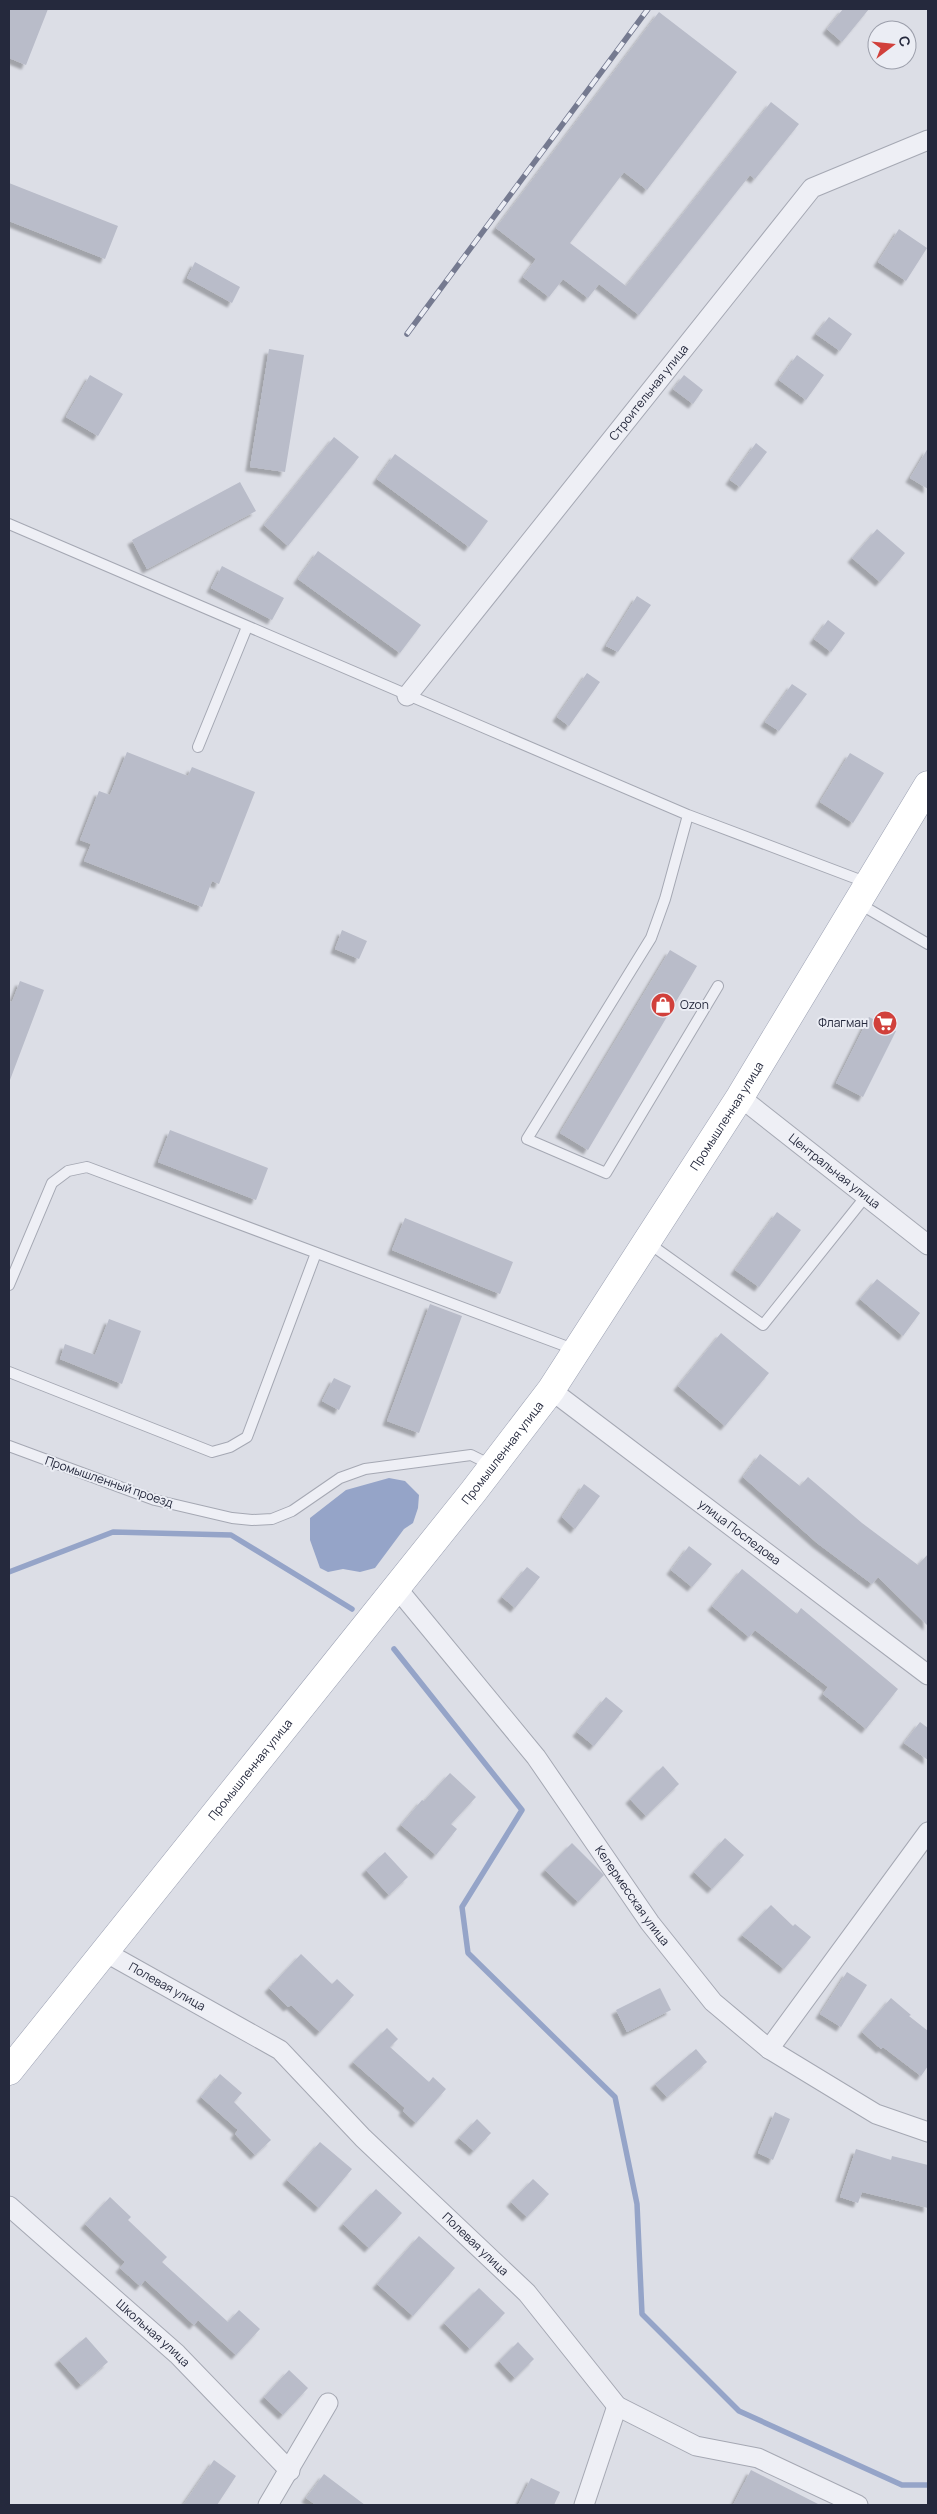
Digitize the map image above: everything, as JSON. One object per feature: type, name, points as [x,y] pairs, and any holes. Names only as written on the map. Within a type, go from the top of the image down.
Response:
[{"type":"main road","name":"Промышленная улица","points":[[9,2071],[396,1588],[551,1390],[740,1097],[928,785]]},
{"type":"street","name":"Строительная улица","points":[[407,696],[812,188],[928,140]]},
{"type":"street","name":"Центральная улица","points":[[740,1097],[928,1245]]},
{"type":"street","name":"улица Последова","points":[[551,1390],[928,1675]]},
{"type":"street","name":"Келермесская улица","points":[[396,1588],[536,1757],[650,1923],[713,2002],[769,2049],[876,2114],[928,2132]]},
{"type":"street","points":[[769,2049],[928,1832]]},
{"type":"street","name":"Полевая улица","points":[[105,1952],[280,2050],[363,2138],[528,2293],[617,2406],[696,2446],[758,2458],[858,2505]]},
{"type":"street","name":"Школьная улица","points":[[9,2206],[177,2354],[290,2470]]},
{"type":"street","points":[[268,2505],[328,2403]]},
{"type":"street","points":[[584,2505],[617,2406]]},
{"type":"lane","points":[[9,524],[688,815],[862,892],[928,944]]},
{"type":"lane","points":[[198,747],[247,627]]},
{"type":"lane","points":[[688,815],[665,899],[651,938],[527,1138],[606,1173],[718,986]]},
{"type":"lane","points":[[9,1285],[52,1183],[68,1171],[87,1167],[577,1350]]},
{"type":"lane","points":[[647,1242],[763,1325],[866,1196]]},
{"type":"lane","points":[[9,1372],[212,1452],[230,1447],[247,1437],[316,1253]]},
{"type":"lane","name":"Промышленный проезд","points":[[9,1446],[155,1500],[232,1518],[252,1520],[272,1519],[292,1511],[340,1478],[365,1469],[471,1455],[492,1466]]},
{"type":"water","points":[[389,1478],[405,1481],[419,1495],[418,1508],[413,1523],[404,1529],[375,1568],[360,1572],[343,1569],[328,1572],[320,1568],[310,1540],[310,1518],[346,1490]]},
{"type":"building","points":[[9,9],[48,9],[26,65],[9,58]]},
{"type":"building","points":[[843,9],[869,9],[842,42],[827,29]]},
{"type":"building","points":[[659,12],[737,72],[647,190],[624,172],[570,243],[626,286],[771,102],[799,124],[755,179],[750,175],[639,315],[599,284],[588,298],[563,279],[549,297],[523,277],[536,259],[496,228]]},
{"type":"building","points":[[9,183],[118,226],[105,259],[9,221]]},
{"type":"building","points":[[899,229],[927,248],[906,281],[878,262]]},
{"type":"building","points":[[195,262],[240,287],[232,303],[187,278]]},
{"type":"building","points":[[829,317],[852,334],[840,351],[816,334]]},
{"type":"building","points":[[269,349],[304,355],[285,472],[250,467]]},
{"type":"building","points":[[797,355],[824,375],[806,400],[779,380]]},
{"type":"building","points":[[90,375],[123,394],[98,436],[66,417]]},
{"type":"building","points":[[684,375],[703,390],[693,404],[673,389]]},
{"type":"building","points":[[334,437],[359,457],[288,546],[264,525]]},
{"type":"building","points":[[756,443],[767,452],[740,487],[730,480]]},
{"type":"building","points":[[928,448],[928,489],[910,478]]},
{"type":"building","points":[[395,454],[488,521],[469,547],[377,479]]},
{"type":"building","points":[[240,482],[256,511],[147,569],[132,540]]},
{"type":"building","points":[[877,529],[905,553],[880,582],[852,558]]},
{"type":"building","points":[[318,551],[421,625],[400,653],[298,579]]},
{"type":"building","points":[[222,566],[284,598],[272,620],[211,588]]},
{"type":"building","points":[[637,596],[651,605],[618,652],[606,646]]},
{"type":"building","points":[[828,620],[845,633],[831,652],[814,639]]},
{"type":"building","points":[[587,673],[600,682],[569,726],[557,717]]},
{"type":"building","points":[[792,684],[807,694],[779,731],[765,722]]},
{"type":"building","points":[[127,752],[188,776],[192,767],[255,792],[219,884],[212,881],[202,907],[84,861],[91,844],[80,840],[99,791],[110,795]]},
{"type":"building","points":[[850,753],[884,773],[853,823],[820,802]]},
{"type":"building","points":[[342,930],[367,941],[359,959],[335,949]]},
{"type":"building","points":[[670,950],[697,966],[588,1150],[560,1133]]},
{"type":"building","points":[[20,981],[44,990],[10,1080],[9,1001],[12,1002]]},
{"type":"building","points":[[869,1017],[896,1031],[863,1097],[836,1083]]},
{"type":"building","points":[[170,1130],[268,1168],[256,1200],[158,1162]]},
{"type":"building","points":[[777,1212],[801,1230],[759,1287],[735,1270]]},
{"type":"building","points":[[405,1218],[513,1262],[500,1294],[392,1250]]},
{"type":"building","points":[[877,1279],[920,1313],[903,1336],[860,1299]]},
{"type":"building","points":[[430,1304],[462,1316],[419,1433],[387,1421]]},
{"type":"building","points":[[109,1319],[141,1331],[122,1384],[60,1359],[65,1344],[95,1355]]},
{"type":"building","points":[[721,1333],[769,1373],[725,1426],[678,1386]]},
{"type":"building","points":[[334,1378],[351,1386],[339,1410],[322,1401]]},
{"type":"building","points":[[760,1454],[800,1486],[808,1477],[862,1523],[918,1565],[928,1554],[928,1626],[878,1577],[872,1584],[817,1543],[743,1477]]},
{"type":"building","points":[[584,1484],[600,1496],[575,1529],[562,1517]]},
{"type":"building","points":[[689,1546],[712,1564],[692,1587],[671,1570]]},
{"type":"building","points":[[527,1567],[540,1577],[515,1608],[502,1597]]},
{"type":"building","points":[[742,1569],[797,1614],[801,1608],[898,1689],[866,1729],[823,1694],[828,1687],[755,1630],[749,1637],[712,1606]]},
{"type":"building","points":[[606,1697],[623,1711],[594,1746],[577,1732]]},
{"type":"building","points":[[920,1722],[928,1728],[928,1760],[904,1743]]},
{"type":"building","points":[[663,1766],[679,1784],[646,1816],[630,1799]]},
{"type":"building","points":[[450,1773],[476,1797],[451,1824],[457,1829],[436,1855],[401,1825],[422,1800],[424,1801]]},
{"type":"building","points":[[725,1838],[744,1855],[712,1889],[694,1872]]},
{"type":"building","points":[[572,1843],[604,1875],[578,1902],[545,1870]]},
{"type":"building","points":[[385,1852],[408,1877],[389,1895],[366,1870]]},
{"type":"building","points":[[771,1905],[793,1926],[795,1924],[811,1937],[784,1969],[742,1935]]},
{"type":"building","points":[[301,1954],[332,1984],[337,1979],[354,1995],[320,2032],[291,2005],[288,2007],[269,1988]]},
{"type":"building","points":[[847,1972],[867,1985],[841,2027],[820,2014]]},
{"type":"building","points":[[660,1988],[671,2010],[627,2032],[616,2010]]},
{"type":"building","points":[[891,1998],[928,2031],[928,2066],[921,2076],[883,2047],[881,2049],[862,2032]]},
{"type":"building","points":[[387,2028],[398,2039],[390,2047],[429,2082],[433,2077],[446,2089],[416,2123],[403,2111],[405,2108],[353,2062]]},
{"type":"building","points":[[696,2049],[707,2062],[667,2097],[655,2084]]},
{"type":"building","points":[[220,2074],[242,2093],[234,2102],[271,2140],[255,2155],[235,2134],[238,2130],[201,2097]]},
{"type":"building","points":[[775,2112],[790,2119],[773,2160],[758,2153]]},
{"type":"building","points":[[477,2119],[491,2133],[474,2151],[459,2138]]},
{"type":"building","points":[[320,2142],[352,2169],[319,2208],[287,2180]]},
{"type":"building","points":[[856,2149],[891,2160],[892,2156],[928,2165],[928,2208],[862,2192],[858,2203],[840,2197]]},
{"type":"building","points":[[533,2179],[549,2194],[527,2217],[511,2202]]},
{"type":"building","points":[[376,2189],[402,2213],[369,2248],[343,2224]]},
{"type":"building","points":[[110,2197],[131,2217],[128,2220],[167,2257],[162,2262],[228,2322],[239,2310],[260,2329],[236,2355],[198,2320],[194,2325],[145,2280],[140,2286],[120,2268],[125,2262],[85,2224]]},
{"type":"building","points":[[419,2236],[455,2268],[413,2316],[377,2284]]},
{"type":"building","points":[[479,2288],[505,2313],[470,2349],[444,2323]]},
{"type":"building","points":[[86,2337],[108,2362],[81,2385],[59,2360]]},
{"type":"building","points":[[518,2342],[534,2359],[515,2378],[499,2361]]},
{"type":"building","points":[[289,2370],[308,2388],[283,2415],[264,2397]]},
{"type":"building","points":[[214,2460],[236,2476],[217,2505],[183,2505]]},
{"type":"building","points":[[751,2470],[820,2505],[733,2505]]},
{"type":"building","points":[[324,2474],[365,2505],[316,2505],[306,2498]]},
{"type":"building","points":[[531,2478],[560,2492],[554,2505],[518,2505]]},
{"type":"waterway","points":[[9,1572],[113,1532],[231,1535],[352,1609]]},
{"type":"waterway","points":[[394,1649],[522,1810],[462,1907],[468,1953],[615,2097],[637,2204],[642,2314],[739,2411],[902,2485],[928,2485]]},
{"type":"railway","points":[[407,334],[648,9]]},
{"type":"place","name":"Ozon","points":[[663,1005]]},
{"type":"place","name":"Флагман","points":[[885,1023]]}]
